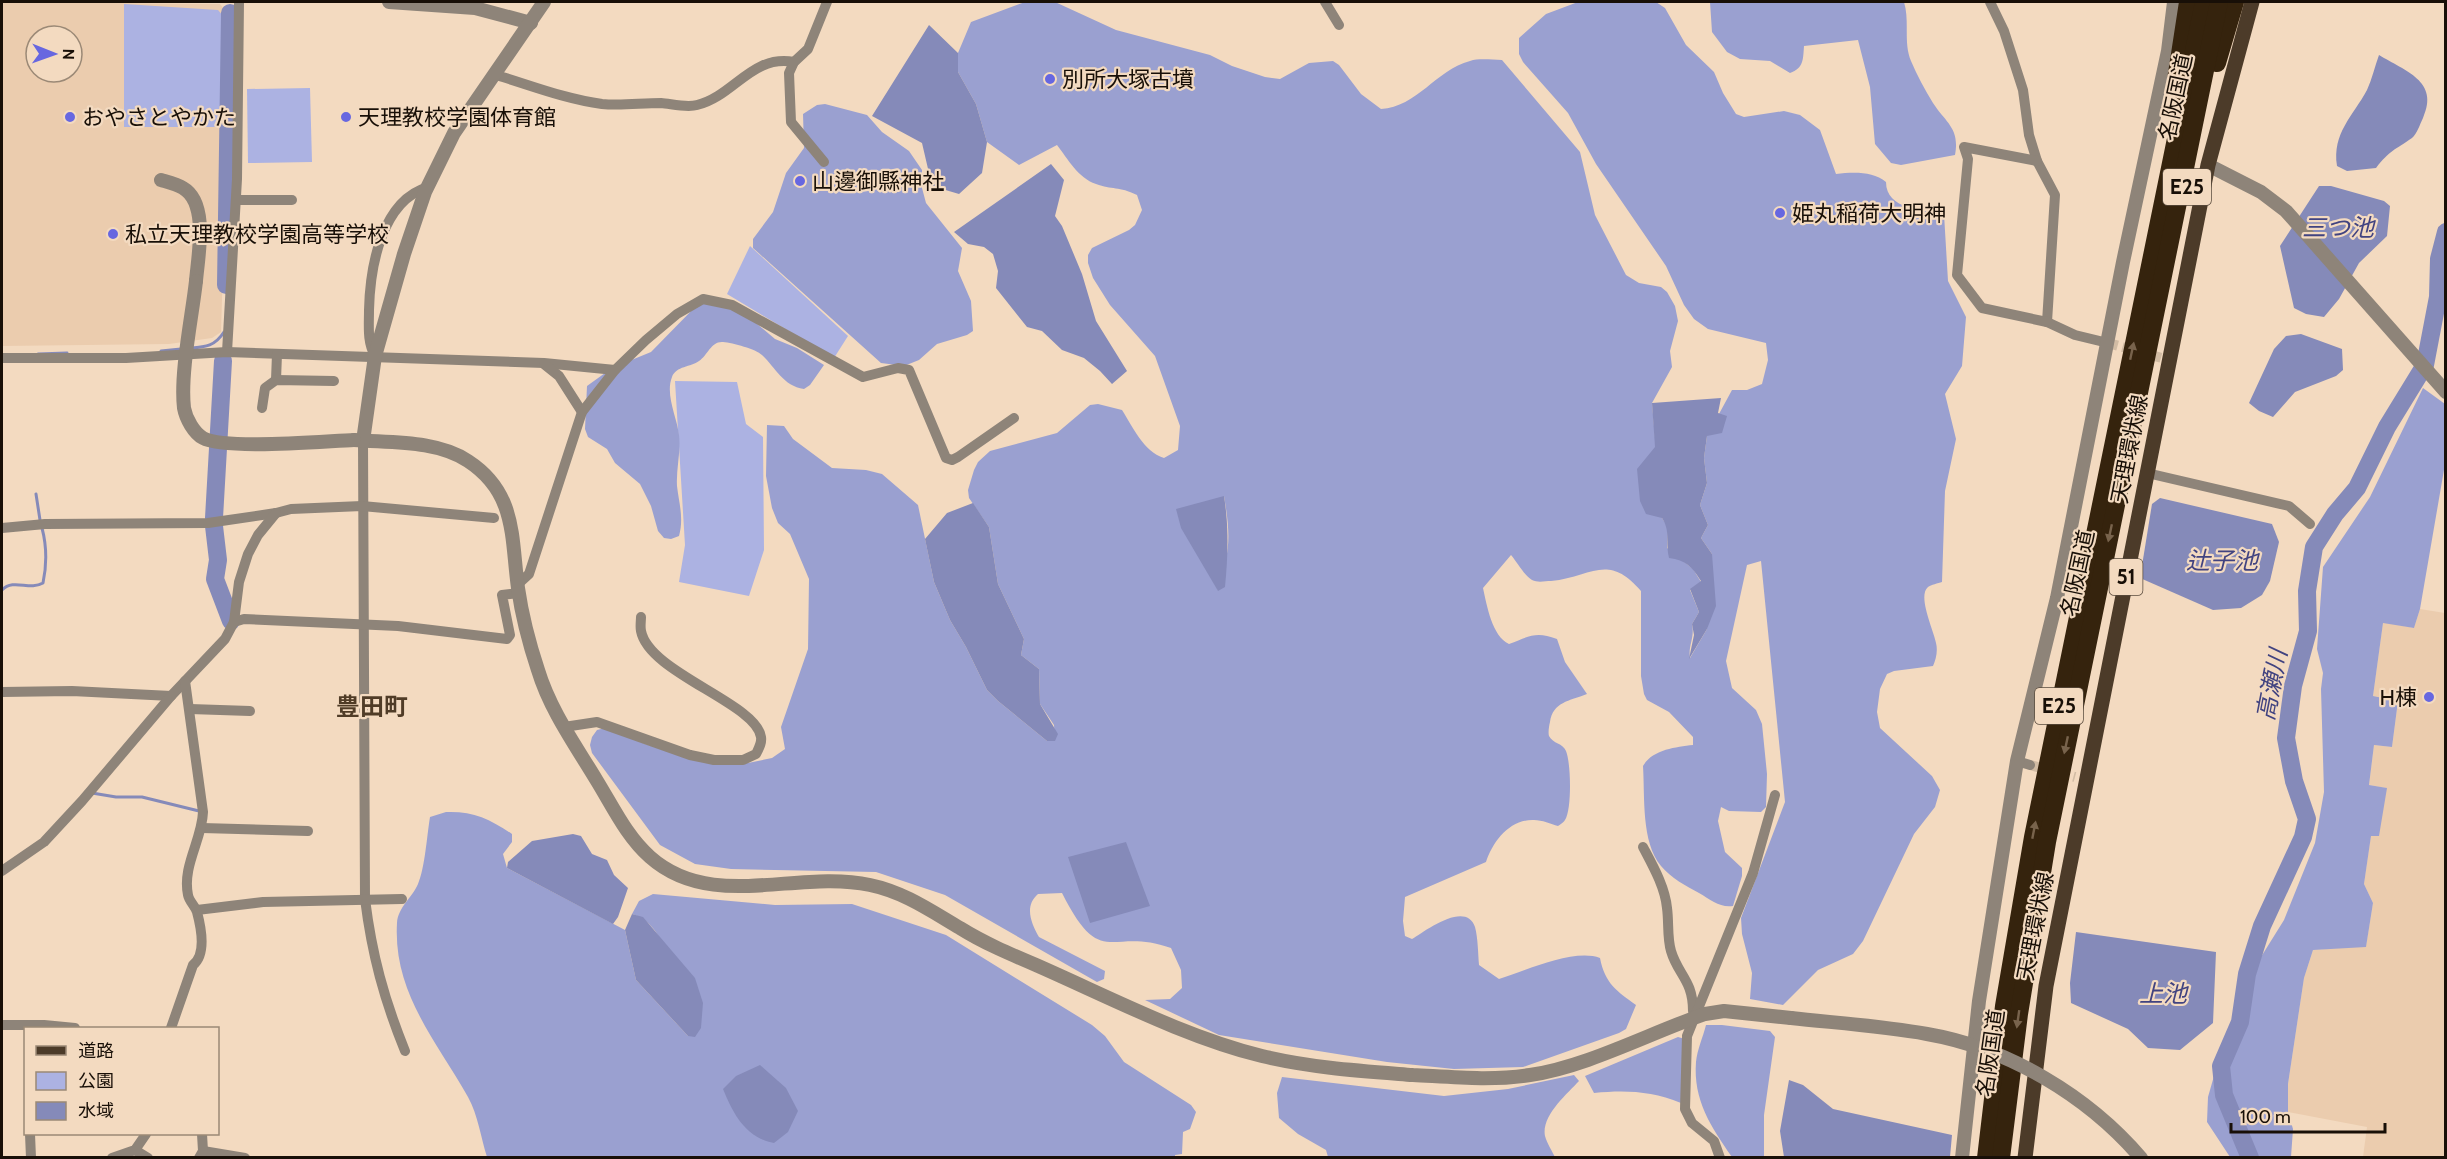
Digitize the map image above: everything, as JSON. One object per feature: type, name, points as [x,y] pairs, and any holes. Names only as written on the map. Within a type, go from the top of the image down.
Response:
[{"type":"highway","name":"E25","points":[[2151,257],[2188,2]]},
{"type":"highway","name":"名阪国道","points":[[1986,1158],[2004,1006],[2033,837],[2204,2]]},
{"type":"highway","name":"名阪国道","points":[[2001,1158],[2019,1014],[2047,842],[2219,2]]},
{"type":"highway","name":"E25","points":[[2143,373],[2164,294],[2205,106],[2235,2]]},
{"type":"main road","name":"天理環状線","points":[[2025,1158],[2046,986],[2081,779],[2147,473],[2208,165],[2252,2]]},
{"type":"street","points":[[227,352],[236,201],[239,2]]},
{"type":"street","points":[[389,2],[475,8],[531,23]]},
{"type":"street","points":[[405,1051],[388,1007],[371,947],[365,900],[364,624],[362,506],[358,440],[375,356],[404,254],[428,187],[454,133],[544,2]]},
{"type":"street","points":[[824,162],[791,122],[789,73],[794,62],[808,49],[827,2]]},
{"type":"street","points":[[1325,2],[1339,25]]},
{"type":"street","points":[[1990,2],[2004,31],[2023,90],[2029,135],[2037,161],[2055,195],[2047,322]]},
{"type":"street","points":[[1962,1158],[1979,1001],[2023,763],[2168,51],[2174,2]]},
{"type":"street","points":[[496,75],[564,96],[604,104],[660,103],[695,106],[709,101],[741,77],[770,63],[780,60],[794,62]]},
{"type":"street","points":[[2037,161],[1964,147],[1968,159],[1957,275],[1982,308],[2047,322],[2075,335],[2108,343]]},
{"type":"street","points":[[2208,165],[2261,192],[2286,211],[2441,387]]},
{"type":"street","points":[[161,180],[184,188],[195,200],[199,213],[196,280],[184,386],[184,410],[190,424],[203,438],[239,444],[358,440],[428,446],[452,452],[469,461],[488,477],[504,498],[513,528],[524,624],[540,676],[564,727],[640,848],[676,876],[707,885],[726,886],[835,880],[870,885],[896,892],[994,947],[1179,1028],[1258,1055],[1336,1069],[1491,1078],[1531,1075],[1559,1069],[1693,1018],[1724,1011],[1929,1034],[1991,1053],[2024,1068],[2071,1095],[2118,1133],[2141,1158]]},
{"type":"street","points":[[375,356],[369,345],[370,287],[375,251],[391,219],[413,191],[428,187]]},
{"type":"street","points":[[236,201],[292,200]]},
{"type":"street","points":[[234,622],[244,619],[398,626],[507,639],[510,635],[502,595],[519,589],[529,574],[582,412],[615,370],[677,314],[703,299],[732,305],[863,377],[898,368],[909,370],[946,458],[952,460],[958,457],[1014,418]]},
{"type":"street","points":[[2,358],[126,358],[227,352],[544,363],[615,370]]},
{"type":"street","points":[[276,380],[277,354]]},
{"type":"street","points":[[544,363],[559,376],[582,412]]},
{"type":"street","points":[[262,408],[265,388],[276,380],[334,381]]},
{"type":"street","points":[[2147,473],[2289,506],[2310,524]]},
{"type":"street","points":[[2,528],[45,524],[208,523],[291,509],[362,506],[494,518]]},
{"type":"street","points":[[2,871],[44,842],[171,696],[225,639],[234,622],[239,582],[248,554],[258,535],[276,513]]},
{"type":"street","points":[[564,727],[597,722],[670,749],[714,760],[743,760],[756,754],[761,744],[761,734],[756,726],[744,714],[664,662],[649,647],[641,632],[641,617]]},
{"type":"street","points":[[172,1027],[193,965],[198,961],[201,953],[196,910],[188,896],[188,875],[192,854],[202,828],[203,812],[185,681]]},
{"type":"street","points":[[2,692],[72,691],[171,696]]},
{"type":"street","points":[[190,708],[250,711]]},
{"type":"street","points":[[1720,1158],[1714,1141],[1692,1123],[1685,1109],[1688,1036],[1693,1018],[1753,873],[1775,795]]},
{"type":"street","points":[[202,828],[308,831]]},
{"type":"street","points":[[1643,847],[1657,874],[1667,905],[1671,951],[1687,981],[1693,999],[1693,1018]]},
{"type":"street","points":[[196,910],[264,902],[402,899]]},
{"type":"street","points":[[2,1025],[39,1027]]},
{"type":"street","points":[[30,1135],[31,1158]]},
{"type":"street","points":[[112,1158],[135,1150],[145,1135]]},
{"type":"street","points":[[202,1135],[201,1154],[245,1158]]},
{"type":"street","points":[[135,1150],[148,1158]]},
{"type":"shaded area","name":"私立天理教校学園高等学校","points":[[2,2],[220,4],[228,14],[221,332],[212,338],[169,344],[2,346]]},
{"type":"shaded area","points":[[1025,2],[1055,2],[1116,30],[1210,55],[1232,66],[1265,77],[1280,79],[1309,63],[1333,61],[1339,65],[1361,94],[1381,109],[1405,102],[1447,72],[1470,61],[1502,60],[1580,152],[1595,215],[1626,275],[1639,283],[1661,287],[1667,292],[1675,306],[1678,321],[1670,351],[1672,367],[1652,403],[1662,518],[1668,527],[1667,548],[1693,569],[1701,582],[1690,590],[1699,612],[1692,624],[1690,658],[1707,629],[1712,554],[1701,538],[1708,525],[1700,505],[1707,483],[1704,458],[1707,436],[1732,390],[1747,390],[1762,384],[1768,360],[1766,343],[1708,329],[1694,319],[1684,305],[1666,266],[1596,164],[1568,113],[1523,62],[1519,54],[1519,38],[1546,14],[1578,2],[1656,2],[1665,8],[1686,45],[1714,72],[1736,114],[1744,117],[1784,111],[1800,115],[1820,130],[1836,174],[1869,174],[1881,178],[1886,182],[1892,198],[1899,203],[1917,210],[1944,214],[1948,281],[1966,317],[1962,366],[1945,394],[1956,439],[1945,491],[1942,582],[1928,587],[1924,598],[1937,649],[1933,666],[1887,674],[1880,689],[1877,712],[1880,728],[1932,776],[1940,790],[1935,807],[1914,834],[1863,941],[1853,954],[1818,970],[1783,1005],[1750,999],[1752,973],[1742,934],[1741,918],[1785,802],[1761,561],[1747,565],[1726,661],[1732,688],[1756,710],[1762,724],[1767,774],[1766,807],[1761,812],[1729,811],[1721,807],[1718,821],[1725,852],[1742,868],[1742,876],[1733,906],[1716,903],[1674,878],[1661,866],[1650,845],[1645,819],[1643,766],[1658,753],[1693,745],[1693,737],[1669,712],[1647,700],[1644,694],[1641,676],[1641,591],[1619,572],[1609,570],[1599,570],[1565,579],[1534,581],[1526,575],[1511,555],[1483,588],[1494,628],[1503,640],[1509,644],[1538,635],[1557,639],[1565,662],[1587,694],[1558,706],[1549,725],[1549,736],[1565,748],[1568,757],[1569,806],[1565,821],[1558,826],[1537,820],[1517,823],[1498,839],[1486,862],[1405,897],[1403,921],[1405,936],[1412,939],[1445,920],[1463,916],[1470,919],[1475,927],[1479,965],[1499,979],[1563,958],[1589,956],[1600,958],[1609,981],[1636,1005],[1626,1029],[1619,1033],[1523,1067],[1454,1069],[1387,1062],[1219,1035],[1145,1000],[1170,999],[1182,988],[1181,970],[1171,948],[1134,941],[1109,942],[1098,939],[1087,932],[1062,893],[1038,894],[1034,899],[1030,915],[1036,932],[1039,937],[1105,971],[1104,979],[1097,982],[945,895],[876,872],[731,869],[695,864],[660,845],[592,753],[590,745],[597,730],[605,728],[648,745],[748,763],[772,758],[785,749],[781,727],[808,649],[809,579],[790,534],[778,523],[772,508],[766,476],[767,425],[784,426],[793,439],[832,468],[866,470],[882,474],[918,505],[934,582],[950,620],[987,690],[1047,741],[1055,741],[1054,725],[1040,704],[1039,669],[1021,655],[1024,639],[998,584],[989,527],[969,498],[968,490],[974,470],[978,462],[990,451],[1057,433],[1090,405],[1098,404],[1122,410],[1139,438],[1157,455],[1164,458],[1178,450],[1180,426],[1155,356],[1110,305],[1093,278],[1088,263],[1088,255],[1092,248],[1135,225],[1142,210],[1137,195],[1090,181],[1074,168],[1057,145],[1019,165],[987,142],[976,104],[958,72],[958,53],[971,22]],"holes":[[[1224,496],[1228,544],[1218,590],[1203,562]]]},
{"type":"shaded area","points":[[1710,2],[1904,2],[1907,46],[1911,61],[1930,98],[1954,132],[1955,155],[1901,165],[1891,163],[1875,144],[1870,87],[1858,40],[1804,46],[1800,66],[1790,73],[1770,61],[1740,59],[1727,52],[1712,32]]},
{"type":"shaded area","points":[[825,104],[867,115],[882,132],[909,151],[922,170],[922,188],[926,203],[962,248],[958,271],[971,301],[973,331],[937,344],[919,360],[904,366],[881,363],[753,248],[753,239],[773,212],[786,173],[804,148],[803,114],[817,105]]},
{"type":"shaded area","points":[[715,301],[750,318],[775,339],[797,348],[824,365],[810,385],[804,389],[780,376],[759,353],[744,347],[719,342],[699,361],[674,373],[670,391],[679,435],[677,486],[681,523],[679,536],[671,539],[664,538],[658,531],[651,506],[640,484],[615,463],[607,449],[588,437],[585,429],[587,386],[612,368],[651,352],[699,303]]},
{"type":"shaded area","points":[[2423,388],[2445,404],[2445,464],[2420,609],[2414,628],[2383,623],[2373,696],[2398,701],[2392,747],[2374,745],[2369,785],[2387,788],[2379,836],[2371,836],[2364,884],[2373,903],[2366,947],[2313,950],[2304,978],[2288,1084],[2288,1112],[2293,1129],[2291,1157],[2230,1157],[2207,1122],[2208,1097],[2216,1069],[2238,1028],[2251,973],[2284,920],[2315,843],[2324,792],[2321,689],[2323,673],[2317,649],[2323,567],[2370,497]]},
{"type":"shaded area","points":[[2420,609],[2445,613],[2445,1157],[2363,1157],[2367,1127],[2288,1112],[2288,1084],[2304,978],[2313,950],[2366,946],[2373,903],[2364,884],[2371,835],[2378,836],[2386,788],[2369,785],[2374,745],[2392,747],[2398,701],[2373,696],[2383,622],[2414,628]]},
{"type":"shaded area","points":[[446,812],[481,817],[512,834],[512,842],[503,854],[507,868],[625,930],[636,980],[688,1036],[677,984],[665,948],[646,921],[632,914],[639,901],[653,894],[775,905],[852,904],[946,935],[1092,1025],[1105,1036],[1124,1062],[1191,1105],[1196,1112],[1190,1129],[1183,1132],[1182,1154],[1175,1155],[1175,1157],[487,1157],[471,1104],[430,1035],[409,994],[398,948],[398,917],[420,877],[430,817]]},
{"type":"shaded area","points":[[1706,1025],[1770,1031],[1775,1037],[1764,1115],[1764,1157],[1732,1157],[1705,1112],[1697,1089],[1696,1076],[1697,1057]]},
{"type":"shaded area","points":[[1678,1037],[1685,1039],[1681,1103],[1638,1092],[1594,1093],[1585,1076]]},
{"type":"shaded area","points":[[1574,1075],[1579,1081],[1556,1106],[1545,1128],[1546,1139],[1555,1157],[1328,1157],[1326,1150],[1298,1134],[1279,1118],[1277,1093],[1282,1077],[1444,1096],[1508,1089]]},
{"type":"green space","points":[[124,4],[218,10],[224,17],[225,127],[124,127]]},
{"type":"green space","points":[[310,88],[312,162],[248,163],[247,89]]},
{"type":"green space","points":[[750,246],[848,336],[834,358],[727,294]]},
{"type":"green space","points":[[675,381],[737,382],[746,424],[763,437],[764,550],[749,596],[679,582],[685,545]]},
{"type":"water","points":[[929,25],[958,53],[958,72],[976,104],[987,142],[982,173],[959,194],[932,186],[922,143],[872,116]]},
{"type":"water","name":"三つ池","points":[[2379,55],[2417,79],[2427,95],[2427,105],[2414,136],[2389,154],[2376,168],[2347,171],[2337,166],[2338,144],[2345,125],[2367,90]]},
{"type":"water","points":[[1051,164],[1064,180],[1055,216],[1062,226],[1082,274],[1096,321],[1127,371],[1112,384],[1084,358],[1062,350],[1042,331],[1027,327],[996,288],[998,271],[993,254],[984,247],[968,244],[954,232]]},
{"type":"water","name":"三つ池","points":[[2319,186],[2331,186],[2384,201],[2390,206],[2387,236],[2359,263],[2339,299],[2324,317],[2306,314],[2294,308],[2280,246]]},
{"type":"water","points":[[2301,334],[2342,349],[2343,370],[2336,376],[2295,392],[2273,417],[2259,411],[2249,403],[2274,349],[2286,336]]},
{"type":"water","points":[[1721,398],[1718,413],[1727,416],[1722,433],[1707,436],[1704,458],[1707,483],[1700,505],[1708,525],[1701,538],[1712,554],[1716,606],[1707,629],[1689,659],[1694,635],[1692,624],[1699,612],[1690,589],[1701,581],[1688,565],[1680,560],[1669,558],[1665,523],[1662,518],[1646,514],[1640,501],[1637,469],[1655,447],[1652,403]]},
{"type":"water","points":[[1224,496],[1227,564],[1225,587],[1218,591],[1181,528],[1176,509]]},
{"type":"water","name":"辻子池","points":[[2160,498],[2272,524],[2279,542],[2270,581],[2262,595],[2241,608],[2213,610],[2140,578],[2152,504]]},
{"type":"water","points":[[973,503],[989,527],[998,584],[1024,639],[1021,655],[1039,669],[1040,704],[1058,734],[1055,741],[1047,741],[987,690],[950,620],[934,582],[925,539],[947,513]]},
{"type":"water","points":[[573,834],[581,836],[592,854],[607,860],[614,875],[628,888],[618,917],[613,924],[507,868],[508,862],[532,841]]},
{"type":"water","points":[[1126,842],[1150,906],[1090,923],[1068,857]]},
{"type":"water","points":[[632,914],[643,917],[695,978],[703,1003],[701,1028],[695,1037],[688,1036],[636,980],[625,930]]},
{"type":"water","name":"上池","points":[[2076,932],[2216,952],[2213,1023],[2180,1050],[2148,1048],[2128,1029],[2071,1003],[2070,983]]},
{"type":"water","points":[[760,1065],[786,1088],[798,1111],[788,1132],[774,1143],[756,1136],[742,1124],[723,1089],[736,1076]]},
{"type":"water","points":[[1789,1080],[1803,1085],[1833,1109],[1952,1135],[1950,1157],[1784,1157],[1780,1131]]},
{"type":"waterway","points":[[226,285],[230,13]]},
{"type":"waterway","name":"高瀬川","points":[[2250,1158],[2224,1095],[2221,1066],[2240,1022],[2247,974],[2262,926],[2303,837],[2307,819],[2294,781],[2286,738],[2293,686],[2308,631],[2307,591],[2314,547],[2335,514],[2357,488],[2387,427],[2425,365],[2438,297],[2439,259],[2446,232]]},
{"type":"waterway","points":[[191,348],[210,345],[224,332]]},
{"type":"waterway","points":[[161,351],[181,349]]},
{"type":"waterway","points":[[38,354],[67,353]]},
{"type":"waterway","points":[[214,518],[223,361]]},
{"type":"waterway","points":[[36,494],[40,520]]},
{"type":"waterway","points":[[214,526],[218,560],[215,579],[231,621]]},
{"type":"waterway","points":[[2,590],[12,585],[32,586],[43,583],[46,556],[42,528]]},
{"type":"waterway","points":[[92,793],[116,797],[142,797],[199,811]]},
{"type":"tunnel","points":[[2108,343],[2169,360]]},
{"type":"tunnel","points":[[2030,765],[2075,777]]},
{"type":"place","name":"別所大塚古墳","points":[[1050,79]]},
{"type":"place","name":"おやさとやかた","points":[[70,117]]},
{"type":"place","name":"天理教校学園体育館","points":[[346,117]]},
{"type":"place","name":"山邊御縣神社","points":[[800,181]]},
{"type":"place","name":"姫丸稲荷大明神","points":[[1780,213]]},
{"type":"place","name":"私立天理教校学園高等学校","points":[[113,234]]},
{"type":"place","name":"H棟","points":[[2429,697]]},
{"type":"district","name":"豊田町","points":[[372,707]]}]
